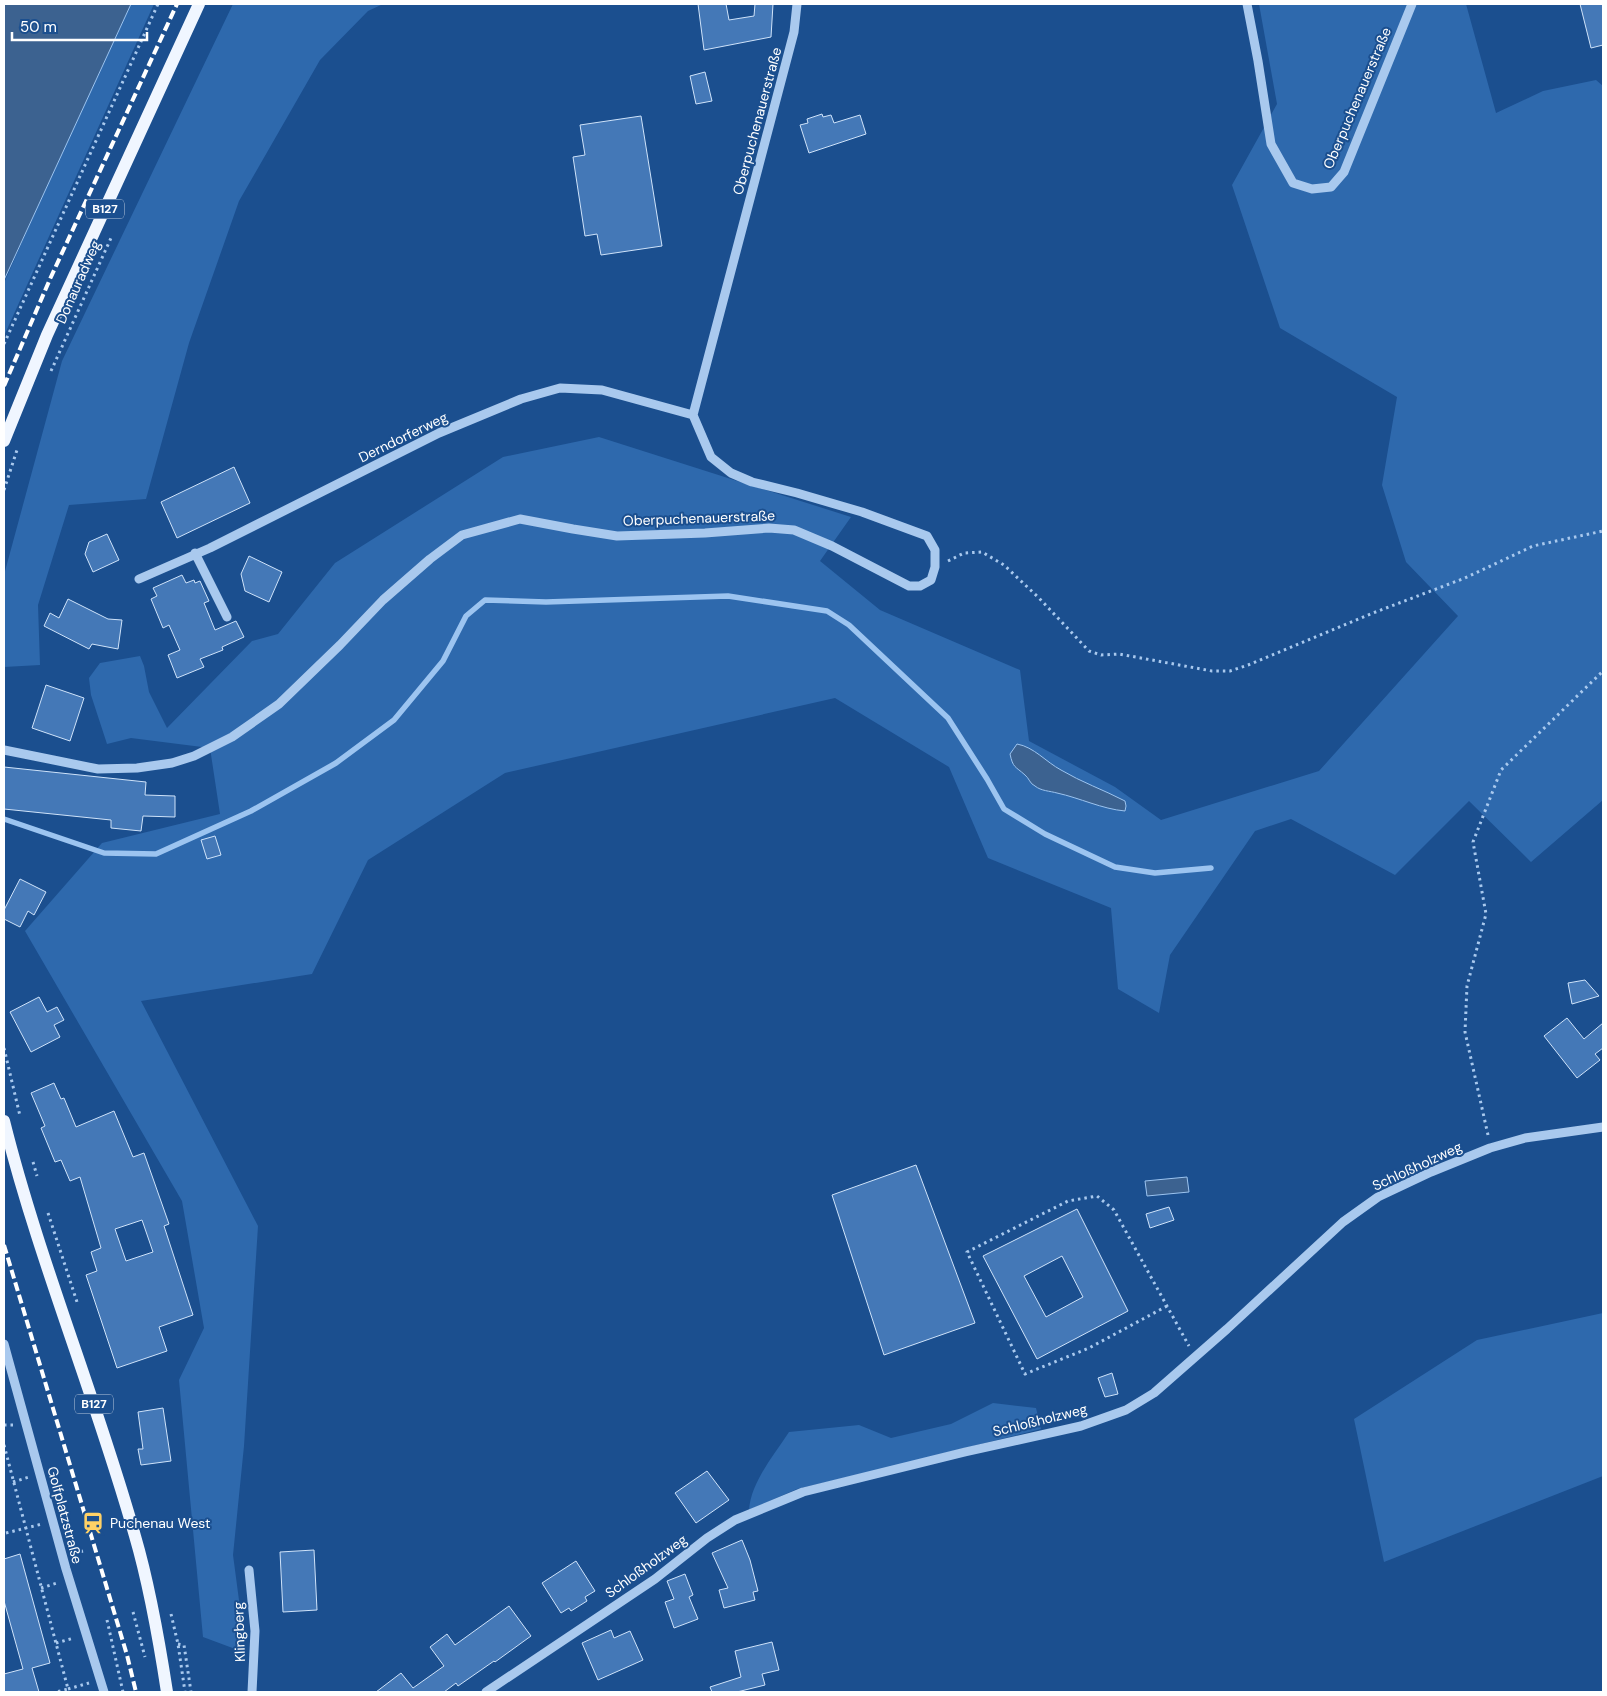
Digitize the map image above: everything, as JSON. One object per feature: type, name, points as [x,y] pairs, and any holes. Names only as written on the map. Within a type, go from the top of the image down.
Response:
[{"type":"main road","name":"B127","points":[[4,442],[47,335],[199,4]]},
{"type":"main road","name":"B127","points":[[4,1120],[15,1166],[136,1537],[158,1634],[167,1692]]},
{"type":"street","name":"Oberpuchenauerstraße","points":[[4,750],[98,768],[137,768],[172,763],[194,756],[232,737],[279,704],[383,600],[430,559],[462,535],[520,519],[617,536],[705,533],[769,528],[794,530],[832,546],[909,586],[920,586],[930,580],[934,567],[935,550],[927,536],[806,495],[752,482],[731,473],[711,457],[693,414],[794,32],[797,4]]},
{"type":"street","name":"Oberpuchenauerstraße","points":[[1247,4],[1271,144],[1293,183],[1312,189],[1331,187],[1344,172],[1412,4]]},
{"type":"street","name":"Derndorferweg","points":[[139,579],[284,512],[439,433],[521,399],[560,388],[602,390],[693,414]]},
{"type":"street","points":[[195,553],[227,617]]},
{"type":"street","name":"Schloßholzweg","points":[[486,1692],[655,1579],[707,1538],[735,1520],[802,1492],[956,1454],[1081,1426],[1126,1410],[1154,1393],[1343,1222],[1378,1197],[1431,1172],[1490,1148],[1525,1138],[1603,1127]]},
{"type":"street","name":"Golfplatzstraße","points":[[4,1344],[8,1372],[104,1692]]},
{"type":"street","name":"Klingberg","points":[[249,1570],[255,1631],[252,1692]]},
{"type":"path","points":[[4,344],[158,4]]},
{"type":"path","name":"Donauradweg","points":[[50,372],[110,238]]},
{"type":"path","points":[[4,490],[20,442]]},
{"type":"path","points":[[935,550],[948,562],[964,553],[982,552],[1004,565],[1039,598],[1089,652],[1102,655],[1119,654],[1212,671],[1230,671],[1373,613],[1466,578],[1533,546],[1603,531]]},
{"type":"path","points":[[1490,1148],[1465,1032],[1467,986],[1486,914],[1473,842],[1501,770],[1603,671]]},
{"type":"path","points":[[1167,1306],[1089,1348],[1025,1374],[967,1252],[1068,1201],[1097,1196],[1114,1210],[1167,1306],[1195,1357]]},
{"type":"path","points":[[4,1446],[68,1688]]},
{"type":"path","points":[[6,1533],[53,1521]]},
{"type":"path","points":[[133,1612],[146,1661]]},
{"type":"path","points":[[107,1620],[122,1692]]},
{"type":"path","points":[[56,1644],[87,1635]]},
{"type":"path","points":[[178,1644],[184,1645],[191,1692]]},
{"type":"path","points":[[56,1692],[101,1680]]},
{"type":"shaded area","points":[[4,4],[131,4],[4,280]]},
{"type":"shaded area","points":[[131,4],[154,4],[4,336],[4,283]]},
{"type":"shaded area","points":[[233,4],[383,4],[368,11],[320,60],[239,201],[189,343],[146,499],[69,505],[38,605],[40,665],[4,667],[4,575],[62,361]]},
{"type":"shaded area","points":[[1259,4],[1466,4],[1496,113],[1543,91],[1596,80],[1603,86],[1603,800],[1531,862],[1469,801],[1395,875],[1291,819],[1255,831],[1170,955],[1159,1013],[1118,989],[1111,908],[988,858],[949,767],[835,698],[505,773],[368,860],[312,974],[141,1001],[258,1226],[244,1446],[233,1555],[246,1653],[203,1637],[179,1380],[204,1328],[182,1201],[25,931],[102,843],[220,814],[210,748],[131,738],[107,744],[91,695],[89,678],[100,663],[140,656],[149,692],[167,728],[252,641],[278,634],[335,563],[503,457],[599,437],[851,517],[820,561],[880,610],[1020,670],[1029,741],[1115,787],[1161,820],[1319,771],[1458,616],[1406,562],[1382,485],[1397,397],[1280,328],[1232,185],[1277,104]]},
{"type":"shaded area","points":[[1017,744],[1029,748],[1055,767],[1125,801],[1125,811],[1037,788],[1012,762],[1010,754]]},
{"type":"shaded area","points":[[1187,1177],[1189,1192],[1147,1196],[1145,1181]]},
{"type":"shaded area","points":[[1603,1313],[1603,1476],[1384,1562],[1354,1419],[1477,1340]]},
{"type":"shaded area","points":[[993,1403],[1036,1408],[1041,1429],[797,1489],[749,1510],[754,1489],[759,1479],[789,1432],[859,1425],[891,1438],[951,1424]]},
{"type":"building","points":[[698,4],[726,4],[729,20],[754,16],[755,4],[773,4],[771,37],[704,50]]},
{"type":"building","points":[[1580,4],[1603,4],[1603,45],[1591,48]]},
{"type":"building","points":[[705,72],[712,101],[696,104],[690,76]]},
{"type":"building","points":[[822,114],[823,117],[831,115],[834,123],[860,115],[866,134],[809,153],[800,125],[808,123],[807,119]]},
{"type":"building","points":[[641,116],[662,246],[601,255],[597,234],[585,236],[573,157],[585,155],[580,125]]},
{"type":"building","points":[[234,467],[250,503],[177,538],[161,502]]},
{"type":"building","points":[[107,534],[119,560],[93,572],[85,554],[89,542]]},
{"type":"building","points":[[249,556],[282,572],[269,602],[245,591],[241,574]]},
{"type":"building","points":[[182,575],[186,583],[194,580],[195,583],[200,581],[209,601],[204,603],[215,630],[236,621],[244,637],[222,647],[223,650],[200,659],[204,667],[177,678],[168,655],[180,650],[169,625],[163,628],[151,599],[157,596],[153,588]]},
{"type":"building","points":[[68,599],[108,619],[122,620],[118,649],[92,644],[89,649],[44,626],[50,613],[59,618]]},
{"type":"building","points":[[46,685],[84,698],[70,741],[32,728]]},
{"type":"building","points":[[4,767],[146,782],[145,795],[175,796],[175,817],[143,816],[141,831],[111,828],[111,820],[4,809]]},
{"type":"building","points":[[215,836],[221,855],[207,859],[201,840]]},
{"type":"building","points":[[20,879],[46,892],[34,915],[28,911],[20,927],[4,919],[4,910]]},
{"type":"building","points":[[1585,980],[1599,996],[1572,1004],[1568,983]]},
{"type":"building","points":[[39,997],[47,1012],[57,1007],[64,1020],[54,1025],[60,1037],[31,1052],[10,1012]]},
{"type":"building","points":[[1567,1018],[1584,1039],[1603,1023],[1603,1048],[1595,1054],[1600,1060],[1577,1078],[1544,1036]]},
{"type":"building","points":[[54,1083],[61,1099],[64,1098],[76,1127],[114,1111],[133,1157],[144,1153],[169,1224],[164,1226],[193,1315],[159,1327],[167,1351],[117,1368],[86,1275],[97,1271],[91,1252],[101,1248],[80,1177],[70,1181],[61,1160],[55,1162],[41,1128],[45,1126],[31,1093]],"holes":[[[142,1220],[153,1252],[126,1261],[115,1229]]]},
{"type":"building","points":[[916,1165],[975,1323],[884,1355],[832,1195]]},
{"type":"building","points":[[1169,1207],[1174,1220],[1150,1228],[1146,1214]]},
{"type":"building","points":[[1077,1209],[1128,1311],[1037,1359],[983,1256]],"holes":[[[1062,1256],[1083,1297],[1046,1317],[1024,1276]]]},
{"type":"building","points":[[1112,1373],[1118,1394],[1105,1397],[1098,1378]]},
{"type":"building","points":[[163,1408],[171,1461],[141,1465],[138,1449],[143,1449],[138,1412]]},
{"type":"building","points":[[707,1471],[729,1500],[696,1523],[675,1493]]},
{"type":"building","points":[[742,1540],[750,1560],[758,1591],[753,1592],[755,1600],[724,1608],[719,1590],[728,1588],[712,1553]]},
{"type":"building","points":[[314,1550],[317,1610],[283,1612],[280,1552]]},
{"type":"building","points":[[20,1554],[50,1663],[32,1668],[39,1692],[4,1692],[4,1674],[23,1669],[4,1601],[4,1559]]},
{"type":"building","points":[[576,1561],[595,1591],[585,1597],[587,1601],[571,1611],[569,1608],[561,1613],[542,1583]]},
{"type":"building","points":[[685,1574],[693,1595],[689,1597],[698,1619],[674,1628],[665,1602],[674,1599],[667,1581]]},
{"type":"building","points":[[509,1606],[531,1636],[458,1686],[456,1683],[444,1692],[376,1692],[401,1673],[413,1688],[444,1666],[430,1647],[447,1634],[455,1645]]},
{"type":"building","points":[[611,1630],[614,1638],[630,1631],[643,1660],[598,1680],[582,1643]]},
{"type":"building","points":[[772,1642],[779,1670],[762,1674],[765,1685],[737,1692],[712,1692],[710,1687],[741,1677],[735,1651]]},
{"type":"waterway","points":[[4,819],[104,853],[156,854],[251,811],[336,763],[394,720],[443,661],[466,616],[485,600],[546,602],[728,596],[827,611],[849,625],[948,718],[1004,809],[1045,834],[1115,867],[1155,873],[1211,868]]},
{"type":"railway","points":[[4,386],[50,279],[177,4]]},
{"type":"railway","points":[[4,1245],[127,1655],[136,1692]]},
{"type":"place","name":"Puchenau West","points":[[93,1523]]}]
